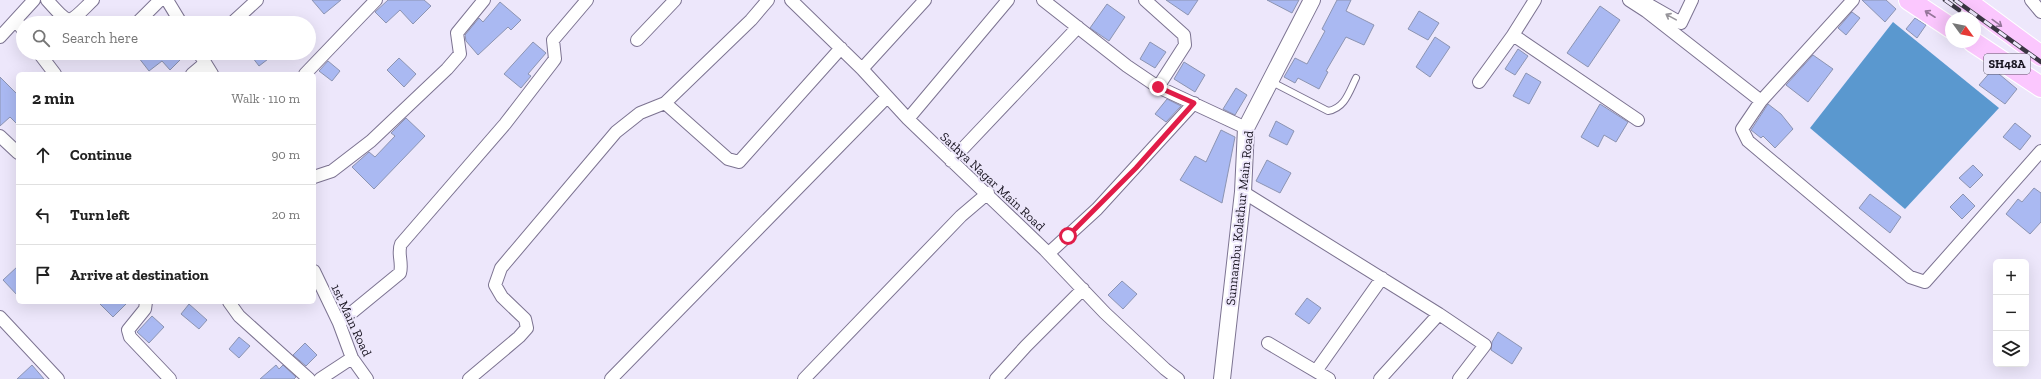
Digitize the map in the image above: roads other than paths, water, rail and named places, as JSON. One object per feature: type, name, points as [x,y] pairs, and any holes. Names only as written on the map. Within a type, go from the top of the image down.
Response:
[{"type":"main road","points":[[1909,0],[1945,24]]},
{"type":"main road","name":"SH48A","points":[[1965,0],[2041,56]]},
{"type":"main road","name":"SH48A","points":[[1981,47],[2041,87]]},
{"type":"street","points":[[20,16],[34,0]]},
{"type":"street","points":[[47,0],[61,16]]},
{"type":"street","points":[[77,16],[93,0]]},
{"type":"street","points":[[144,16],[160,0]]},
{"type":"street","points":[[167,0],[177,16]]},
{"type":"street","points":[[240,16],[257,0]]},
{"type":"street","points":[[307,72],[376,0]]},
{"type":"street","points":[[316,176],[332,171],[371,141],[448,69],[460,54],[457,33],[484,0]]},
{"type":"street","points":[[339,323],[400,273],[401,267],[399,248],[401,244],[505,124],[548,69],[555,59],[553,40],[586,0]]},
{"type":"street","points":[[637,40],[675,0]]},
{"type":"street","points":[[469,379],[519,337],[527,328],[525,319],[502,297],[495,285],[501,268],[616,132],[640,113],[665,103],[751,20],[768,0]]},
{"type":"street","name":"Sathya Nagar Main Road","points":[[791,0],[862,69],[908,119],[951,161],[988,193],[1049,253],[1083,290],[1164,369],[1178,379]]},
{"type":"street","points":[[862,69],[925,0]]},
{"type":"street","points":[[908,119],[1008,0]]},
{"type":"street","points":[[1044,0],[1127,66],[1158,87],[1246,128]]},
{"type":"street","points":[[1145,0],[1184,35],[1185,45],[1158,87]]},
{"type":"street","name":"Sunnambu Kolathur Main Road","points":[[1222,379],[1243,192],[1246,128],[1312,0]]},
{"type":"street","points":[[1479,82],[1513,35],[1535,0]]},
{"type":"street","points":[[1629,0],[1646,11],[1761,101]]},
{"type":"street","points":[[1640,0],[1681,22],[1692,0]]},
{"type":"street","points":[[1853,0],[1761,101],[1742,129],[1748,141],[1910,277],[1925,282],[2041,151]]},
{"type":"street","points":[[2031,0],[2041,12]]},
{"type":"street","points":[[0,37],[16,20]]},
{"type":"street","points":[[951,161],[1078,27]]},
{"type":"street","points":[[1513,35],[1638,120]]},
{"type":"street","points":[[665,103],[728,159],[739,162],[841,48]]},
{"type":"street","points":[[44,60],[53,72]]},
{"type":"street","points":[[193,72],[199,60]]},
{"type":"street","points":[[203,60],[211,72]]},
{"type":"street","points":[[611,379],[887,97]]},
{"type":"street","points":[[1049,253],[1097,209],[1194,103]]},
{"type":"street","points":[[0,136],[16,151]]},
{"type":"street","points":[[1243,192],[1439,314],[1485,346],[1460,379]]},
{"type":"street","points":[[804,379],[961,216],[988,193]]},
{"type":"street","name":"1st Main Road","points":[[316,275],[339,323],[352,358],[367,379]]},
{"type":"street","points":[[1316,371],[1382,278]]},
{"type":"street","points":[[996,379],[1026,346],[1083,290]]},
{"type":"street","points":[[146,304],[145,309],[128,330],[130,336],[170,379]]},
{"type":"street","points":[[230,304],[239,316],[309,379]]},
{"type":"street","points":[[1380,379],[1439,314]]},
{"type":"street","points":[[0,317],[58,379]]},
{"type":"street","points":[[1268,343],[1329,379]]},
{"type":"street","points":[[320,379],[352,358]]},
{"type":"lane","points":[[1270,81],[1328,111],[1337,109],[1343,103],[1356,78]]},
{"type":"water","points":[[1893,22],[1999,108],[1905,209],[1810,128]]},
{"type":"railway","points":[[1945,0],[1959,10]]},
{"type":"railway","points":[[1955,0],[2041,62]]}]
